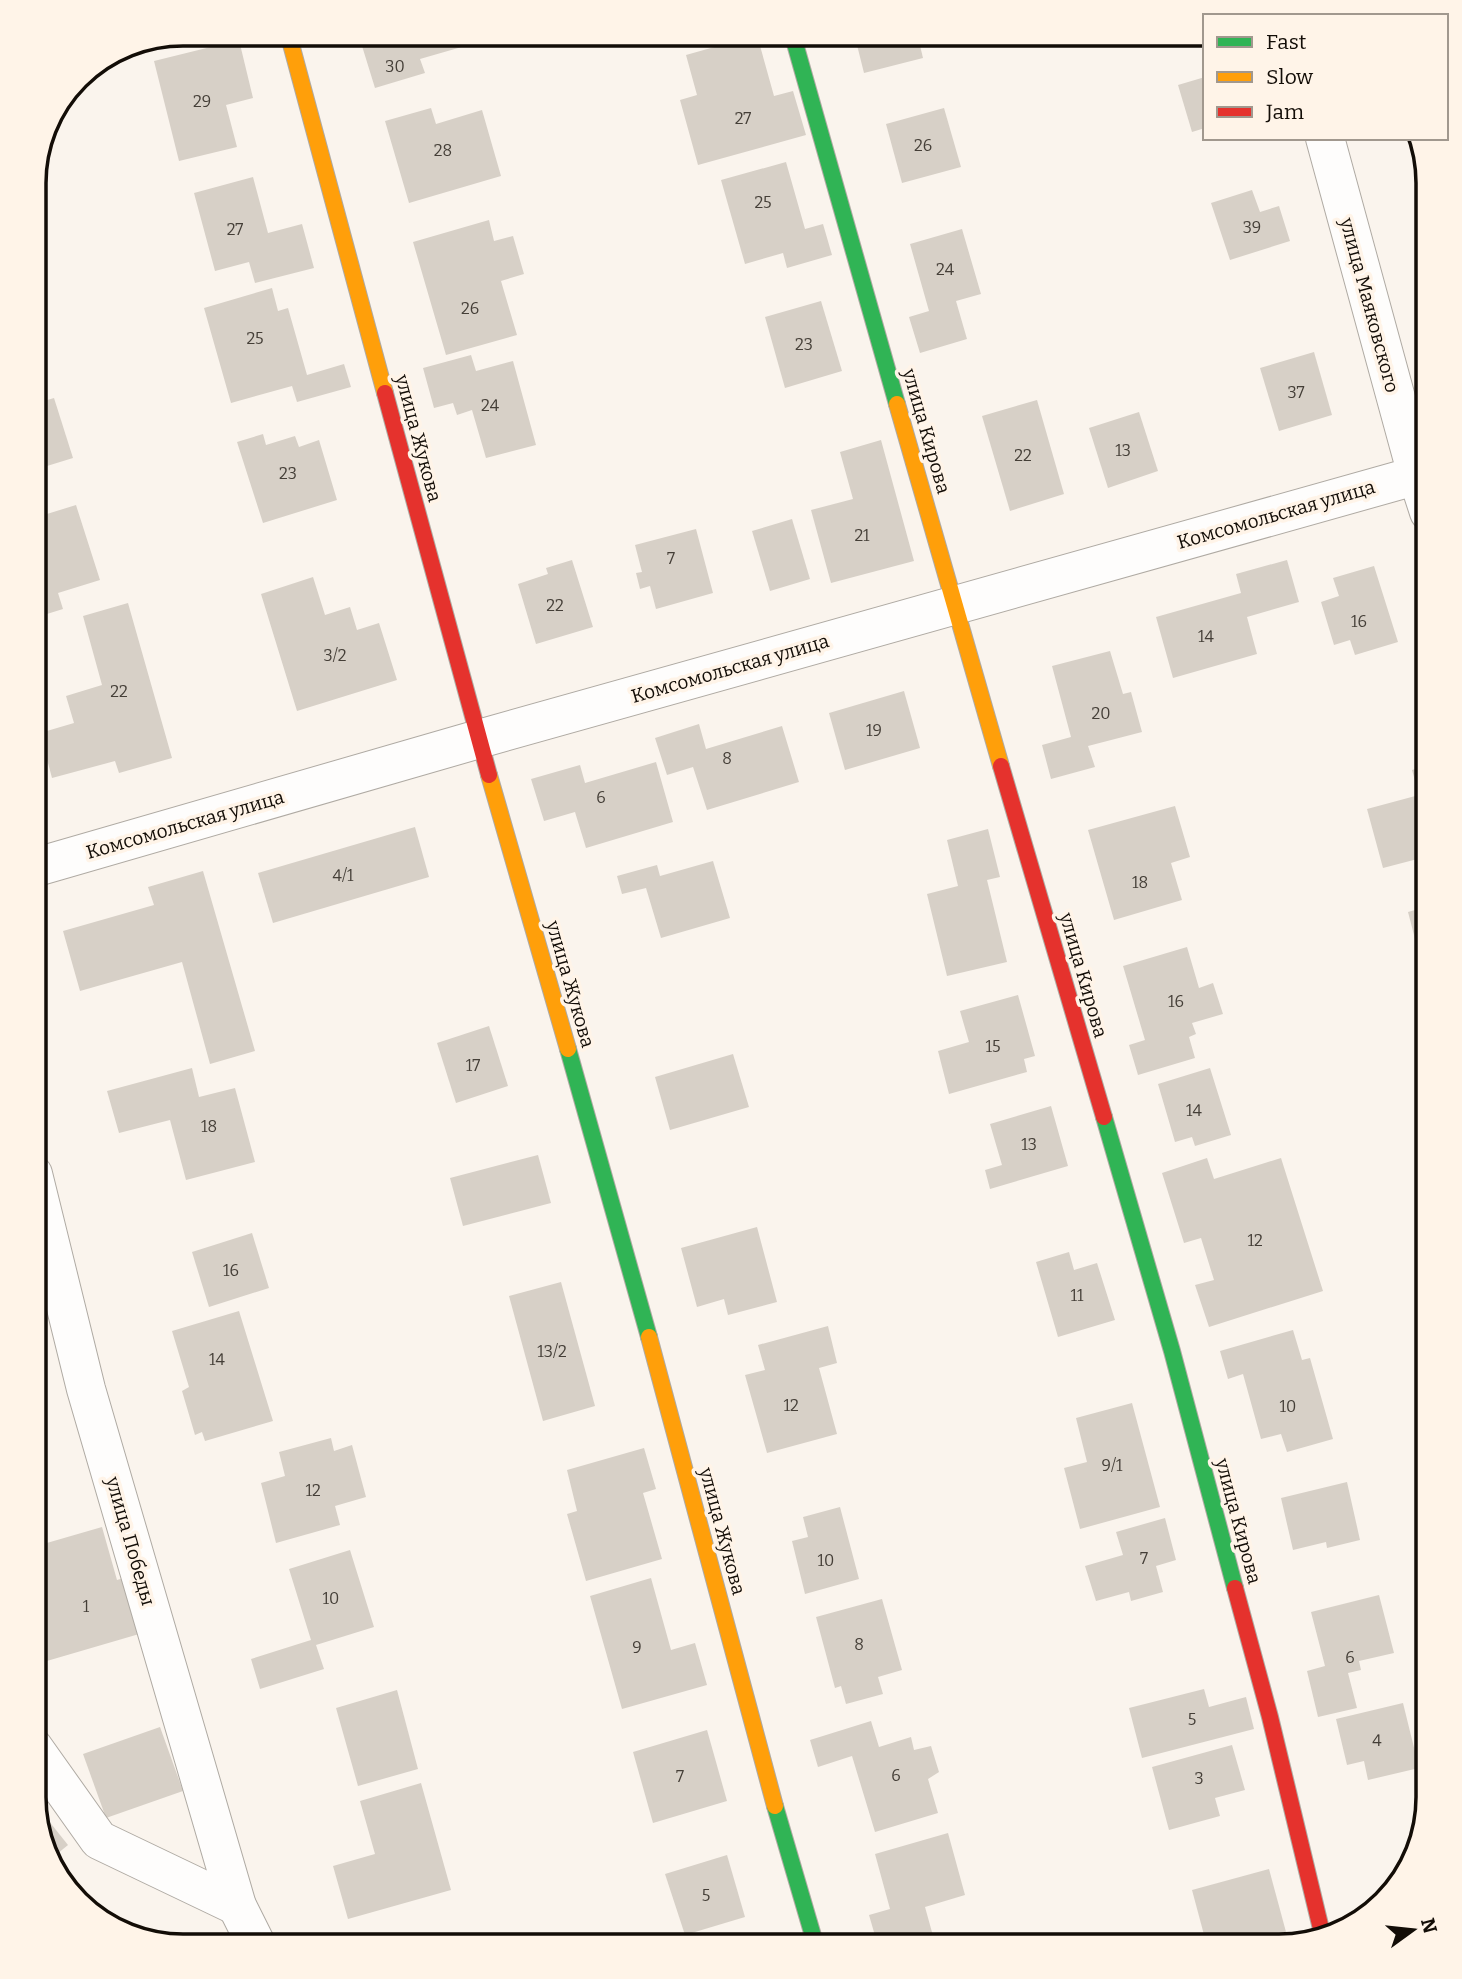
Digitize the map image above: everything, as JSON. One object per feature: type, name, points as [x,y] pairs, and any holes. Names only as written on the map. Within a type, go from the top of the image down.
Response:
[{"type":"street","name":"улица Жукова","points":[[292,46],[480,739],[638,1295],[781,1829],[812,1934]]},
{"type":"street","name":"улица Кирова","points":[[796,46],[954,604],[1172,1351],[1270,1717],[1321,1927]]},
{"type":"street","name":"улица Маяковского","points":[[1326,140],[1416,450]]},
{"type":"street","name":"Комсомольская улица","points":[[46,864],[954,604],[1416,476]]},
{"type":"street","name":"улица Победы","points":[[46,1227],[86,1389],[237,1906],[251,1934]]},
{"type":"street","points":[[46,1765],[99,1840],[237,1906]]},
{"type":"building","points":[[215,46],[240,46],[253,98],[226,105],[237,147],[179,161],[154,61]]},
{"type":"building","points":[[362,46],[465,46],[420,59],[425,73],[375,88]]},
{"type":"building","points":[[718,46],[760,46],[774,96],[793,91],[806,135],[698,165],[680,100],[697,95],[686,55]]},
{"type":"building","points":[[857,46],[920,46],[923,58],[864,73]]},
{"type":"building","points":[[1203,78],[1203,129],[1192,132],[1178,85]]},
{"type":"building","points":[[431,108],[436,124],[482,110],[501,176],[409,203],[385,121]]},
{"type":"building","points":[[944,108],[961,167],[902,183],[886,124]]},
{"type":"building","points":[[786,162],[805,229],[823,224],[832,255],[787,268],[783,253],[745,264],[721,180]]},
{"type":"building","points":[[253,177],[268,233],[302,224],[314,268],[255,283],[249,262],[215,271],[194,193]]},
{"type":"building","points":[[1252,190],[1260,212],[1279,206],[1290,241],[1230,260],[1211,203]]},
{"type":"building","points":[[489,220],[494,241],[513,236],[524,274],[501,281],[517,335],[446,355],[413,242]]},
{"type":"building","points":[[962,229],[981,294],[956,301],[967,339],[920,353],[909,317],[929,311],[910,244]]},
{"type":"building","points":[[272,288],[278,311],[288,308],[307,375],[344,364],[351,387],[297,402],[292,386],[231,403],[204,308]]},
{"type":"building","points":[[821,301],[842,371],[785,388],[765,317]]},
{"type":"building","points":[[1314,352],[1332,415],[1279,431],[1260,368]]},
{"type":"building","points":[[471,355],[476,371],[513,361],[536,445],[486,458],[472,410],[457,415],[453,403],[434,408],[423,368]]},
{"type":"building","points":[[54,398],[73,458],[46,466],[46,400]]},
{"type":"building","points":[[1037,400],[1064,494],[1010,511],[982,416]]},
{"type":"building","points":[[1139,412],[1158,471],[1108,488],[1089,428]]},
{"type":"building","points":[[263,434],[266,445],[295,436],[299,447],[319,440],[337,500],[263,523],[237,442]]},
{"type":"building","points":[[881,440],[914,561],[831,583],[811,510],[853,499],[840,452]]},
{"type":"building","points":[[76,505],[100,580],[58,593],[63,609],[46,614],[46,514]]},
{"type":"building","points":[[792,519],[810,579],[770,591],[752,531]]},
{"type":"building","points":[[696,529],[713,593],[656,609],[650,586],[640,589],[636,573],[642,572],[635,545]]},
{"type":"building","points":[[572,560],[593,627],[536,644],[518,584],[548,574],[546,568]]},
{"type":"building","points":[[1287,560],[1299,602],[1247,617],[1257,654],[1173,678],[1156,617],[1241,593],[1236,574]]},
{"type":"building","points":[[1374,566],[1398,642],[1355,655],[1350,640],[1334,645],[1321,602],[1339,596],[1333,578]]},
{"type":"building","points":[[313,577],[325,615],[350,607],[357,630],[379,623],[397,680],[297,711],[261,594]]},
{"type":"building","points":[[128,603],[172,758],[119,773],[115,761],[52,778],[46,756],[46,731],[74,723],[66,696],[102,685],[83,616]]},
{"type":"building","points":[[1110,651],[1123,694],[1131,692],[1142,732],[1088,746],[1095,767],[1051,779],[1042,745],[1071,737],[1052,666]]},
{"type":"building","points":[[904,691],[920,748],[845,770],[829,713]]},
{"type":"building","points":[[699,724],[706,749],[782,726],[799,782],[707,810],[693,767],[667,775],[655,738]]},
{"type":"building","points":[[656,762],[673,822],[586,848],[575,812],[544,821],[531,779],[580,765],[585,783]]},
{"type":"building","points":[[1416,769],[1416,784],[1412,770]]},
{"type":"building","points":[[1416,796],[1416,859],[1383,868],[1367,809]]},
{"type":"building","points":[[1175,806],[1190,857],[1171,863],[1182,900],[1114,920],[1088,830]]},
{"type":"building","points":[[415,827],[429,877],[273,923],[258,873]]},
{"type":"building","points":[[988,829],[1000,877],[987,880],[1007,962],[947,976],[927,894],[958,886],[947,840]]},
{"type":"building","points":[[713,861],[730,918],[661,938],[646,888],[622,894],[617,876],[657,865],[660,876]]},
{"type":"building","points":[[203,871],[255,1051],[210,1064],[182,962],[80,991],[63,931],[154,905],[148,887]]},
{"type":"building","points":[[1416,910],[1416,943],[1408,912]]},
{"type":"building","points":[[1187,947],[1199,988],[1213,983],[1223,1014],[1192,1023],[1196,1034],[1189,1037],[1195,1058],[1138,1075],[1129,1045],[1145,1040],[1123,966]]},
{"type":"building","points":[[1018,995],[1035,1056],[1024,1059],[1027,1072],[949,1094],[938,1051],[969,1042],[960,1011]]},
{"type":"building","points":[[489,1026],[508,1086],[456,1103],[437,1043]]},
{"type":"building","points":[[733,1054],[749,1107],[670,1130],[655,1077]]},
{"type":"building","points":[[192,1068],[199,1097],[235,1088],[255,1162],[186,1180],[170,1120],[119,1133],[107,1091]]},
{"type":"building","points":[[1210,1068],[1231,1135],[1195,1146],[1192,1137],[1175,1142],[1158,1084]]},
{"type":"building","points":[[1051,1106],[1068,1166],[990,1189],[985,1170],[1002,1165],[990,1124]]},
{"type":"building","points":[[538,1155],[551,1203],[463,1226],[450,1178]]},
{"type":"building","points":[[1207,1158],[1214,1179],[1281,1158],[1323,1291],[1209,1327],[1195,1285],[1214,1280],[1201,1238],[1184,1243],[1162,1173]]},
{"type":"building","points":[[757,1227],[777,1302],[728,1315],[724,1299],[697,1307],[681,1248]]},
{"type":"building","points":[[252,1233],[269,1288],[209,1307],[192,1252]]},
{"type":"building","points":[[1069,1252],[1074,1270],[1097,1263],[1115,1320],[1058,1337],[1036,1262]]},
{"type":"building","points":[[561,1282],[595,1406],[543,1421],[509,1296]]},
{"type":"building","points":[[239,1311],[273,1421],[205,1441],[202,1432],[195,1435],[182,1391],[189,1387],[172,1331]]},
{"type":"building","points":[[828,1326],[837,1363],[819,1368],[837,1434],[767,1453],[745,1375],[765,1370],[758,1345]]},
{"type":"building","points":[[1293,1330],[1302,1360],[1310,1358],[1333,1439],[1287,1452],[1281,1434],[1261,1439],[1243,1374],[1228,1379],[1220,1351]]},
{"type":"building","points":[[1132,1403],[1160,1507],[1080,1529],[1064,1468],[1087,1462],[1076,1418]]},
{"type":"building","points":[[331,1438],[334,1451],[352,1445],[366,1497],[335,1506],[340,1525],[276,1543],[261,1483],[285,1476],[279,1452]]},
{"type":"building","points":[[644,1448],[656,1489],[643,1493],[662,1559],[586,1581],[567,1514],[577,1511],[567,1470]]},
{"type":"building","points":[[1347,1482],[1360,1540],[1327,1548],[1326,1542],[1293,1550],[1281,1498]]},
{"type":"building","points":[[840,1507],[859,1579],[805,1594],[792,1541],[808,1537],[803,1517]]},
{"type":"building","points":[[1165,1518],[1176,1560],[1156,1566],[1163,1592],[1131,1601],[1129,1592],[1096,1601],[1085,1566],[1123,1555],[1116,1532]]},
{"type":"building","points":[[102,1527],[117,1580],[130,1576],[146,1632],[46,1661],[46,1543]]},
{"type":"building","points":[[350,1550],[374,1627],[316,1645],[324,1669],[260,1689],[251,1659],[311,1640],[289,1569]]},
{"type":"building","points":[[651,1578],[671,1650],[695,1643],[707,1685],[622,1709],[590,1596]]},
{"type":"building","points":[[1379,1595],[1394,1653],[1359,1661],[1361,1670],[1348,1673],[1357,1708],[1318,1717],[1307,1671],[1325,1666],[1311,1612]]},
{"type":"building","points":[[882,1599],[902,1670],[878,1677],[883,1694],[846,1704],[841,1686],[835,1688],[816,1617]]},
{"type":"building","points":[[1204,1689],[1209,1707],[1246,1697],[1254,1729],[1142,1758],[1129,1708]]},
{"type":"building","points":[[397,1690],[418,1769],[358,1786],[336,1708]]},
{"type":"building","points":[[1403,1703],[1416,1756],[1416,1769],[1368,1780],[1364,1761],[1347,1765],[1336,1719]]},
{"type":"building","points":[[871,1721],[879,1747],[911,1737],[914,1750],[931,1746],[939,1772],[928,1779],[938,1813],[875,1832],[852,1756],[818,1767],[810,1740]]},
{"type":"building","points":[[160,1727],[183,1791],[106,1818],[83,1754]]},
{"type":"building","points":[[707,1730],[727,1801],[653,1823],[633,1752]]},
{"type":"building","points":[[1232,1745],[1245,1790],[1215,1798],[1220,1816],[1169,1830],[1152,1767]]},
{"type":"building","points":[[421,1783],[451,1890],[348,1919],[333,1866],[375,1854],[360,1801]]},
{"type":"building","points":[[48,1820],[68,1845],[58,1853]]},
{"type":"building","points":[[948,1833],[965,1895],[925,1907],[932,1934],[875,1934],[869,1915],[890,1909],[875,1854]]},
{"type":"building","points":[[727,1855],[745,1917],[685,1934],[665,1874]]},
{"type":"building","points":[[1269,1869],[1286,1933],[1204,1934],[1192,1890]]},
{"type":"traffic: fast","points":[[796,46],[897,404]]},
{"type":"traffic: fast","points":[[568,1049],[649,1337]]},
{"type":"traffic: fast","points":[[1104,1117],[1172,1351],[1235,1588]]},
{"type":"traffic: fast","points":[[775,1806],[812,1934]]},
{"type":"traffic: slow","points":[[292,46],[385,393]]},
{"type":"traffic: slow","points":[[897,404],[1001,766]]},
{"type":"traffic: slow","points":[[489,775],[568,1049]]},
{"type":"traffic: slow","points":[[649,1337],[775,1806]]},
{"type":"traffic: jam","points":[[385,393],[489,775]]},
{"type":"traffic: jam","points":[[1001,766],[1104,1117]]},
{"type":"traffic: jam","points":[[1235,1588],[1270,1717],[1321,1927]]}]
